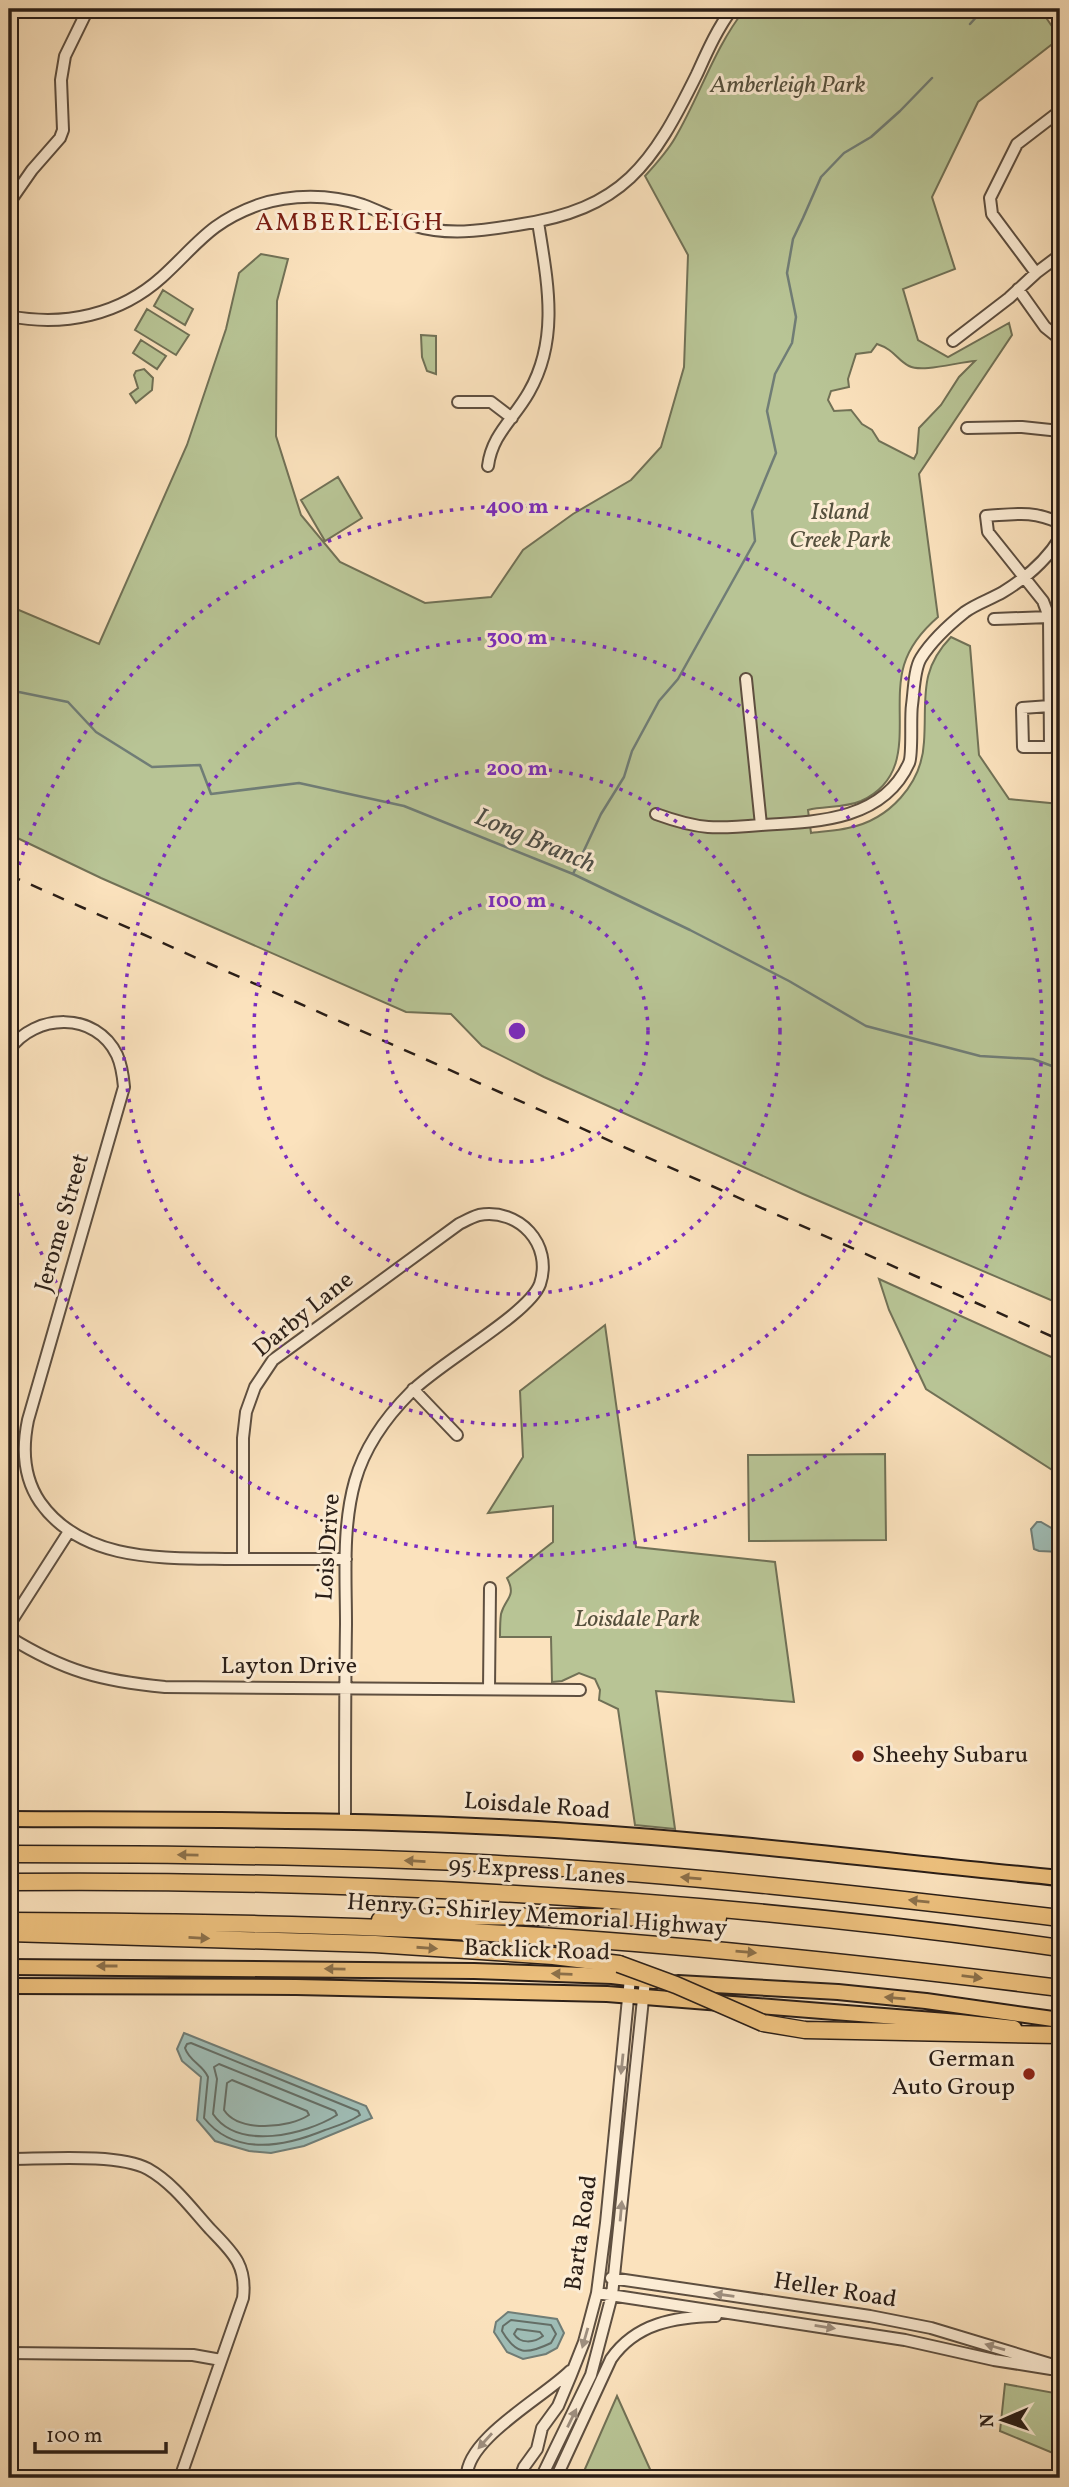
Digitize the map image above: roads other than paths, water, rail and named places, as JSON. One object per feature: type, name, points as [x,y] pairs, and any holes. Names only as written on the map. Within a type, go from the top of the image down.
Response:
[{"type":"highway","name":"Henry G. Shirley Memorial Highway","points":[[9,1854],[323,1857],[494,1864],[759,1884],[1060,1918]]},
{"type":"highway","name":"95 Express Lanes","points":[[9,1882],[187,1882],[427,1888],[645,1901],[885,1925],[1060,1948]]},
{"type":"highway","points":[[336,1926],[402,1917],[439,1916],[680,1917],[885,1925]]},
{"type":"highway","name":"Henry G. Shirley Memorial Highway","points":[[9,1921],[336,1926],[506,1933],[814,1959],[1060,1988]]},
{"type":"highway","points":[[9,1933],[375,1944],[553,1956],[619,1964],[676,1985],[763,2023],[805,2031],[1013,2036],[1060,2030]]},
{"type":"main road","name":"Loisdale Road","points":[[9,1819],[345,1821],[529,1828],[1060,1878]]},
{"type":"main road","name":"Backlick Road","points":[[9,1967],[447,1970],[638,1979],[759,1990],[838,1992],[926,2001],[1060,2030]]},
{"type":"main road","name":"Backlick Road","points":[[9,1986],[475,1989],[636,1997],[1060,2030]]},
{"type":"street","points":[[9,203],[32,170],[60,138],[63,122],[61,80],[65,56],[88,9]]},
{"type":"street","points":[[9,316],[25,320],[61,320],[91,315],[118,306],[160,279],[193,244],[216,226],[245,210],[276,200],[311,197],[341,199],[413,225],[448,232],[466,232],[561,217],[599,200],[628,180],[646,162],[671,127],[710,46],[732,9]]},
{"type":"street","points":[[1036,272],[992,214],[990,198],[1017,144],[1060,111]]},
{"type":"street","points":[[488,466],[491,446],[535,380],[547,344],[550,298],[538,222]]},
{"type":"street","points":[[953,341],[1060,255]]},
{"type":"street","points":[[1018,289],[1045,327],[1060,339]]},
{"type":"street","points":[[458,402],[491,402],[512,418]]},
{"type":"street","points":[[967,428],[1022,427],[1060,431]]},
{"type":"street","points":[[1051,706],[1021,708],[1023,747],[1051,747],[1051,706],[1049,617],[1043,601],[988,532],[986,516],[1032,513],[1042,514],[1060,523]]},
{"type":"street","points":[[656,814],[685,825],[713,830],[797,823],[843,816],[870,807],[894,787],[911,761],[909,722],[919,660],[967,611],[1003,593],[1024,578],[1040,564],[1060,538]]},
{"type":"street","points":[[994,619],[1049,617]]},
{"type":"street","points":[[746,679],[761,825]]},
{"type":"street","name":"Jerome Street","points":[[9,1050],[29,1030],[45,1023],[61,1021],[79,1024],[93,1030],[111,1045],[123,1070],[123,1093],[28,1420],[24,1446],[27,1474],[34,1492],[48,1514],[68,1533],[93,1544],[133,1555],[166,1558],[346,1559]]},
{"type":"street","name":"Darby Lane","points":[[243,1559],[243,1438],[246,1412],[255,1387],[273,1360],[472,1217],[500,1215],[520,1223],[531,1233]]},
{"type":"street","name":"Lois Drive","points":[[345,1821],[346,1559],[349,1513],[362,1464],[386,1420],[413,1389],[519,1310],[533,1296],[542,1277],[542,1258],[540,1248],[531,1233]]},
{"type":"street","points":[[413,1389],[457,1435]]},
{"type":"street","points":[[9,1625],[68,1533]]},
{"type":"street","points":[[489,1689],[490,1588]]},
{"type":"street","name":"Layton Drive","points":[[9,1637],[60,1666],[92,1677],[165,1687],[580,1690]]},
{"type":"street","name":"Barta Road","points":[[520,2478],[524,2467],[537,2449],[542,2428],[558,2406],[575,2367],[597,2293],[638,1979]]},
{"type":"street","name":"Barta Road","points":[[541,2478],[591,2375],[612,2295],[636,1997]]},
{"type":"street","points":[[9,2159],[111,2160],[143,2166],[168,2183],[233,2254],[242,2268],[245,2283],[243,2298],[180,2478]]},
{"type":"street","name":"Heller Road","points":[[600,2276],[870,2316],[930,2328],[1060,2369]]},
{"type":"street","name":"Heller Road","points":[[597,2293],[905,2340],[994,2360],[1060,2369]]},
{"type":"street","points":[[555,2478],[616,2352],[630,2339],[660,2322],[689,2317],[757,2318]]},
{"type":"street","points":[[9,2353],[192,2355],[222,2360]]},
{"type":"street","points":[[595,2397],[596,2358]]},
{"type":"street","points":[[466,2477],[482,2442],[575,2367]]},
{"type":"water","points":[[1037,1522],[1060,1533],[1060,1552],[1034,1549],[1031,1529]]},
{"type":"water","points":[[184,2033],[366,2106],[372,2118],[304,2146],[271,2153],[249,2151],[215,2141],[197,2120],[201,2077],[182,2061],[177,2049]]},
{"type":"water","points":[[508,2312],[557,2319],[564,2333],[557,2348],[546,2354],[523,2359],[507,2352],[494,2332],[496,2322]]},
{"type":"waterway","points":[[970,24],[980,13]]},
{"type":"waterway","points":[[573,874],[601,814],[624,777],[632,751],[659,701],[678,679],[755,541],[752,511],[776,453],[767,411],[775,374],[792,343],[796,317],[787,273],[793,239],[821,177],[844,153],[871,137],[932,78]]},
{"type":"waterway","name":"Long Branch","points":[[9,690],[68,702],[96,732],[152,767],[200,765],[211,794],[299,783],[404,806],[573,874],[789,981],[866,1026],[980,1056],[1033,1059],[1060,1069]]},
{"type":"railway","points":[[9,875],[1060,1340]]},
{"type":"place","name":"Sheehy Subaru","points":[[858,1756]]},
{"type":"place","name":"German Auto Group","points":[[1029,2074]]},
{"type":"district","name":"AMBERLEIGH","points":[[350,223]]},
{"type":"park label","name":"Amberleigh Park","points":[[788,86]]},
{"type":"park label","name":"Island Creek Park","points":[[840,527]]},
{"type":"park label","name":"Loisdale Park","points":[[637,1620]]}]
